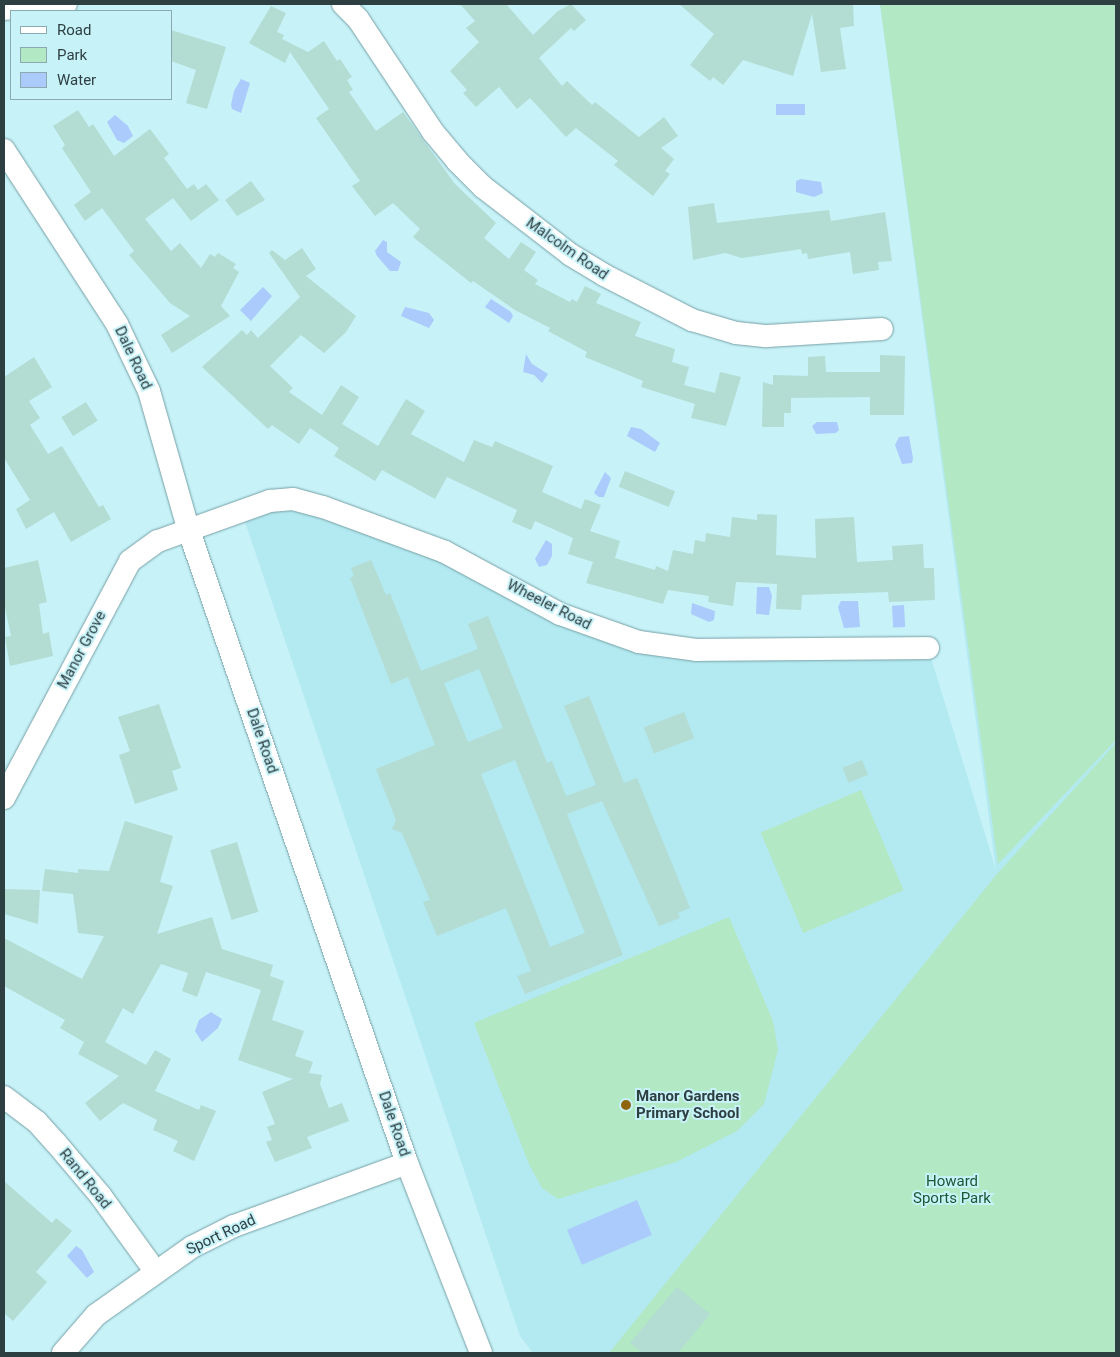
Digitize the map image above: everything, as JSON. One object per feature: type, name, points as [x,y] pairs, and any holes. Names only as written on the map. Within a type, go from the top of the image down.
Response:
[{"type":"street","points":[[4,9],[66,4]]},
{"type":"street","name":"Malcolm Road","points":[[343,4],[358,19],[433,132],[457,161],[483,187],[571,255],[604,275],[692,320],[736,333],[767,336],[882,329]]},
{"type":"street","name":"Dale Road","points":[[4,150],[117,324],[149,391],[189,531],[407,1163],[481,1353]]},
{"type":"street","name":"Wheeler Road","points":[[189,531],[251,507],[293,499],[323,507],[445,552],[560,614],[639,642],[697,650],[928,648]]},
{"type":"street","name":"Manor Grove","points":[[4,798],[130,561],[158,541],[189,531]]},
{"type":"street","name":"Rand Road","points":[[4,1097],[37,1122],[56,1143],[100,1195],[155,1271]]},
{"type":"street","name":"Sport Road","points":[[63,1353],[96,1315],[155,1271],[234,1226],[407,1163]]},
{"type":"shaded area","points":[[880,4],[1116,4],[1116,1353],[533,1353],[520,1336],[242,513],[297,498],[639,642],[928,648],[996,870]]},
{"type":"green space","points":[[880,4],[1116,4],[1116,740],[998,864]]},
{"type":"green space","name":"Howard Sports Park","points":[[1116,743],[1116,1353],[609,1353],[997,874]]},
{"type":"green space","points":[[861,790],[904,890],[803,933],[761,833]]},
{"type":"green space","points":[[729,917],[773,1021],[778,1050],[764,1104],[737,1131],[676,1162],[558,1199],[542,1188],[529,1164],[474,1023]]},
{"type":"water","points":[[241,79],[250,83],[241,113],[232,109],[231,105],[234,91]]},
{"type":"water","points":[[776,104],[805,104],[805,115],[776,115]]},
{"type":"water","points":[[115,115],[128,126],[133,136],[124,143],[117,140],[107,122]]},
{"type":"water","points":[[801,179],[821,182],[823,193],[814,197],[796,192],[796,181]]},
{"type":"water","points":[[383,240],[387,242],[387,252],[401,262],[398,271],[390,271],[377,256],[375,251]]},
{"type":"water","points":[[263,287],[272,296],[251,321],[240,310]]},
{"type":"water","points":[[491,299],[511,312],[513,316],[509,323],[485,307]]},
{"type":"water","points":[[405,307],[429,313],[434,320],[429,328],[401,316]]},
{"type":"water","points":[[526,354],[532,364],[548,374],[542,383],[534,375],[523,372]]},
{"type":"water","points":[[817,422],[837,422],[839,430],[836,433],[816,434],[812,426]]},
{"type":"water","points":[[631,427],[641,429],[660,443],[655,452],[627,436]]},
{"type":"water","points":[[909,436],[913,458],[912,463],[902,464],[895,445],[899,437]]},
{"type":"water","points":[[605,472],[611,478],[604,497],[599,497],[594,493]]},
{"type":"water","points":[[546,540],[552,544],[552,556],[547,565],[539,567],[535,559]]},
{"type":"water","points":[[757,587],[769,587],[772,596],[769,615],[756,614]]},
{"type":"water","points":[[841,601],[858,601],[860,627],[844,628],[838,607]]},
{"type":"water","points":[[692,603],[715,611],[714,620],[709,622],[691,614]]},
{"type":"water","points":[[904,605],[905,627],[893,628],[892,606]]},
{"type":"water","points":[[211,1012],[222,1019],[218,1028],[202,1042],[195,1031],[199,1020]]},
{"type":"water","points":[[637,1200],[652,1235],[582,1265],[567,1230]]},
{"type":"water","points":[[76,1246],[82,1250],[94,1272],[87,1278],[67,1256]]},
{"type":"building","points":[[460,4],[506,4],[533,35],[558,11],[571,4],[586,20],[574,31],[571,28],[539,58],[562,86],[567,81],[592,105],[595,102],[639,137],[664,117],[678,136],[661,148],[674,159],[665,171],[670,174],[653,196],[614,165],[618,161],[576,128],[566,137],[530,98],[517,109],[499,87],[476,107],[463,93],[467,90],[450,71],[479,42],[466,28],[475,21]]},
{"type":"building","points":[[679,4],[853,4],[854,26],[840,28],[846,69],[821,72],[812,14],[793,76],[743,60],[723,85],[713,77],[710,81],[690,65],[714,34]]},
{"type":"building","points":[[271,6],[286,13],[277,32],[284,35],[282,39],[308,52],[324,41],[337,61],[340,59],[352,77],[347,80],[353,90],[349,92],[376,131],[403,112],[455,184],[496,223],[484,238],[509,259],[521,242],[536,252],[524,270],[538,280],[535,284],[570,302],[572,299],[577,302],[585,286],[601,294],[596,303],[641,322],[635,336],[675,349],[672,362],[689,367],[684,385],[715,393],[720,372],[741,377],[726,426],[691,418],[695,404],[641,387],[643,381],[585,357],[587,352],[548,331],[550,328],[515,310],[473,281],[471,283],[413,237],[420,229],[393,203],[375,216],[352,186],[360,181],[316,118],[329,109],[290,52],[285,63],[249,43]]},
{"type":"building","points":[[172,30],[226,47],[207,109],[186,103],[196,70],[172,61]]},
{"type":"building","points":[[78,110],[89,127],[93,124],[114,156],[150,129],[169,154],[164,158],[187,189],[194,184],[198,190],[206,184],[219,200],[191,221],[173,198],[145,219],[171,251],[180,243],[201,268],[210,254],[215,257],[218,253],[236,264],[233,268],[239,272],[221,306],[230,316],[172,353],[161,335],[190,316],[170,303],[129,255],[134,251],[102,208],[85,221],[74,205],[91,192],[62,148],[65,145],[53,126]]},
{"type":"building","points":[[251,181],[265,200],[237,216],[225,200]]},
{"type":"building","points":[[714,203],[717,223],[829,210],[831,221],[885,212],[892,261],[878,262],[879,270],[853,274],[850,252],[808,259],[807,253],[802,254],[801,249],[742,258],[725,253],[693,260],[688,207]]},
{"type":"building","points":[[302,248],[316,269],[306,276],[356,316],[346,332],[324,353],[301,335],[270,366],[293,388],[289,392],[322,415],[341,385],[359,397],[342,424],[378,446],[406,399],[425,411],[411,434],[464,462],[474,440],[492,447],[495,441],[553,466],[542,492],[581,509],[585,499],[601,505],[590,531],[620,541],[615,558],[655,570],[656,566],[668,571],[673,550],[693,554],[695,540],[705,542],[706,533],[730,537],[732,517],[757,520],[757,514],[777,515],[776,555],[816,558],[815,519],[854,517],[857,562],[893,560],[892,546],[923,544],[924,568],[934,568],[935,600],[889,602],[888,592],[802,595],[801,610],[776,609],[777,584],[736,582],[733,606],[708,602],[709,596],[668,590],[663,604],[586,583],[593,562],[568,554],[573,538],[535,521],[531,530],[512,522],[517,510],[447,477],[435,499],[382,470],[375,481],[334,456],[339,448],[310,428],[299,444],[272,425],[268,429],[202,367],[242,330],[247,335],[251,330],[258,338],[300,297],[269,253],[272,250],[285,260]]},
{"type":"building","points":[[880,355],[905,356],[904,415],[870,415],[870,397],[791,398],[791,413],[784,413],[784,427],[762,427],[763,382],[773,385],[773,375],[808,376],[808,357],[825,356],[826,372],[880,372]]},
{"type":"building","points":[[34,357],[52,387],[29,401],[40,418],[30,425],[48,454],[62,446],[99,507],[103,505],[111,519],[71,542],[54,512],[26,529],[16,509],[30,500],[4,458],[4,377]]},
{"type":"building","points":[[86,402],[98,421],[73,436],[61,417]]},
{"type":"building","points":[[625,471],[675,491],[669,507],[619,487]]},
{"type":"building","points":[[38,560],[47,602],[39,604],[43,634],[49,632],[53,656],[10,666],[5,637],[11,636],[4,603],[4,568]]},
{"type":"building","points":[[371,560],[386,595],[390,593],[421,671],[478,649],[468,624],[488,616],[547,763],[552,761],[566,796],[596,785],[564,706],[589,696],[624,783],[637,778],[690,908],[678,913],[680,918],[659,926],[602,801],[567,814],[623,955],[525,994],[517,976],[531,971],[506,908],[437,936],[423,902],[430,900],[402,833],[392,829],[396,820],[376,769],[435,745],[408,677],[391,684],[350,578],[354,576],[351,568]],"holes":[[[479,669],[503,728],[468,742],[444,683]],[[515,760],[585,933],[550,947],[481,774]]]},
{"type":"building","points":[[159,704],[181,768],[172,771],[178,790],[135,804],[119,755],[130,751],[118,717]]},
{"type":"building","points":[[684,712],[694,738],[654,754],[644,727]]},
{"type":"building","points":[[862,760],[868,775],[849,783],[843,768]]},
{"type":"building","points":[[125,821],[173,836],[160,882],[173,886],[157,934],[212,917],[222,949],[273,965],[270,976],[284,981],[272,1020],[304,1031],[295,1056],[313,1062],[309,1073],[322,1075],[320,1084],[329,1108],[342,1103],[349,1121],[307,1137],[312,1148],[275,1162],[266,1142],[272,1140],[267,1127],[275,1124],[262,1092],[293,1079],[238,1060],[261,990],[206,972],[197,997],[182,991],[188,973],[161,964],[133,1014],[123,1008],[105,1042],[146,1065],[155,1050],[171,1059],[155,1091],[199,1110],[201,1105],[216,1111],[194,1161],[173,1151],[178,1141],[153,1130],[157,1120],[123,1103],[100,1121],[85,1103],[119,1076],[78,1054],[84,1042],[60,1028],[65,1020],[4,986],[4,938],[82,979],[104,936],[78,933],[73,894],[42,891],[45,869],[78,873],[78,869],[109,871]]},
{"type":"building","points":[[237,842],[258,912],[232,920],[210,850]]},
{"type":"building","points":[[4,889],[40,890],[38,924],[4,914]]},
{"type":"building","points":[[4,1181],[52,1223],[56,1218],[72,1231],[36,1272],[47,1282],[13,1321],[4,1313]]},
{"type":"building","points":[[677,1287],[710,1314],[678,1353],[643,1353],[630,1343]]},
{"type":"place","name":"Manor Gardens Primary School","points":[[626,1105]]}]
